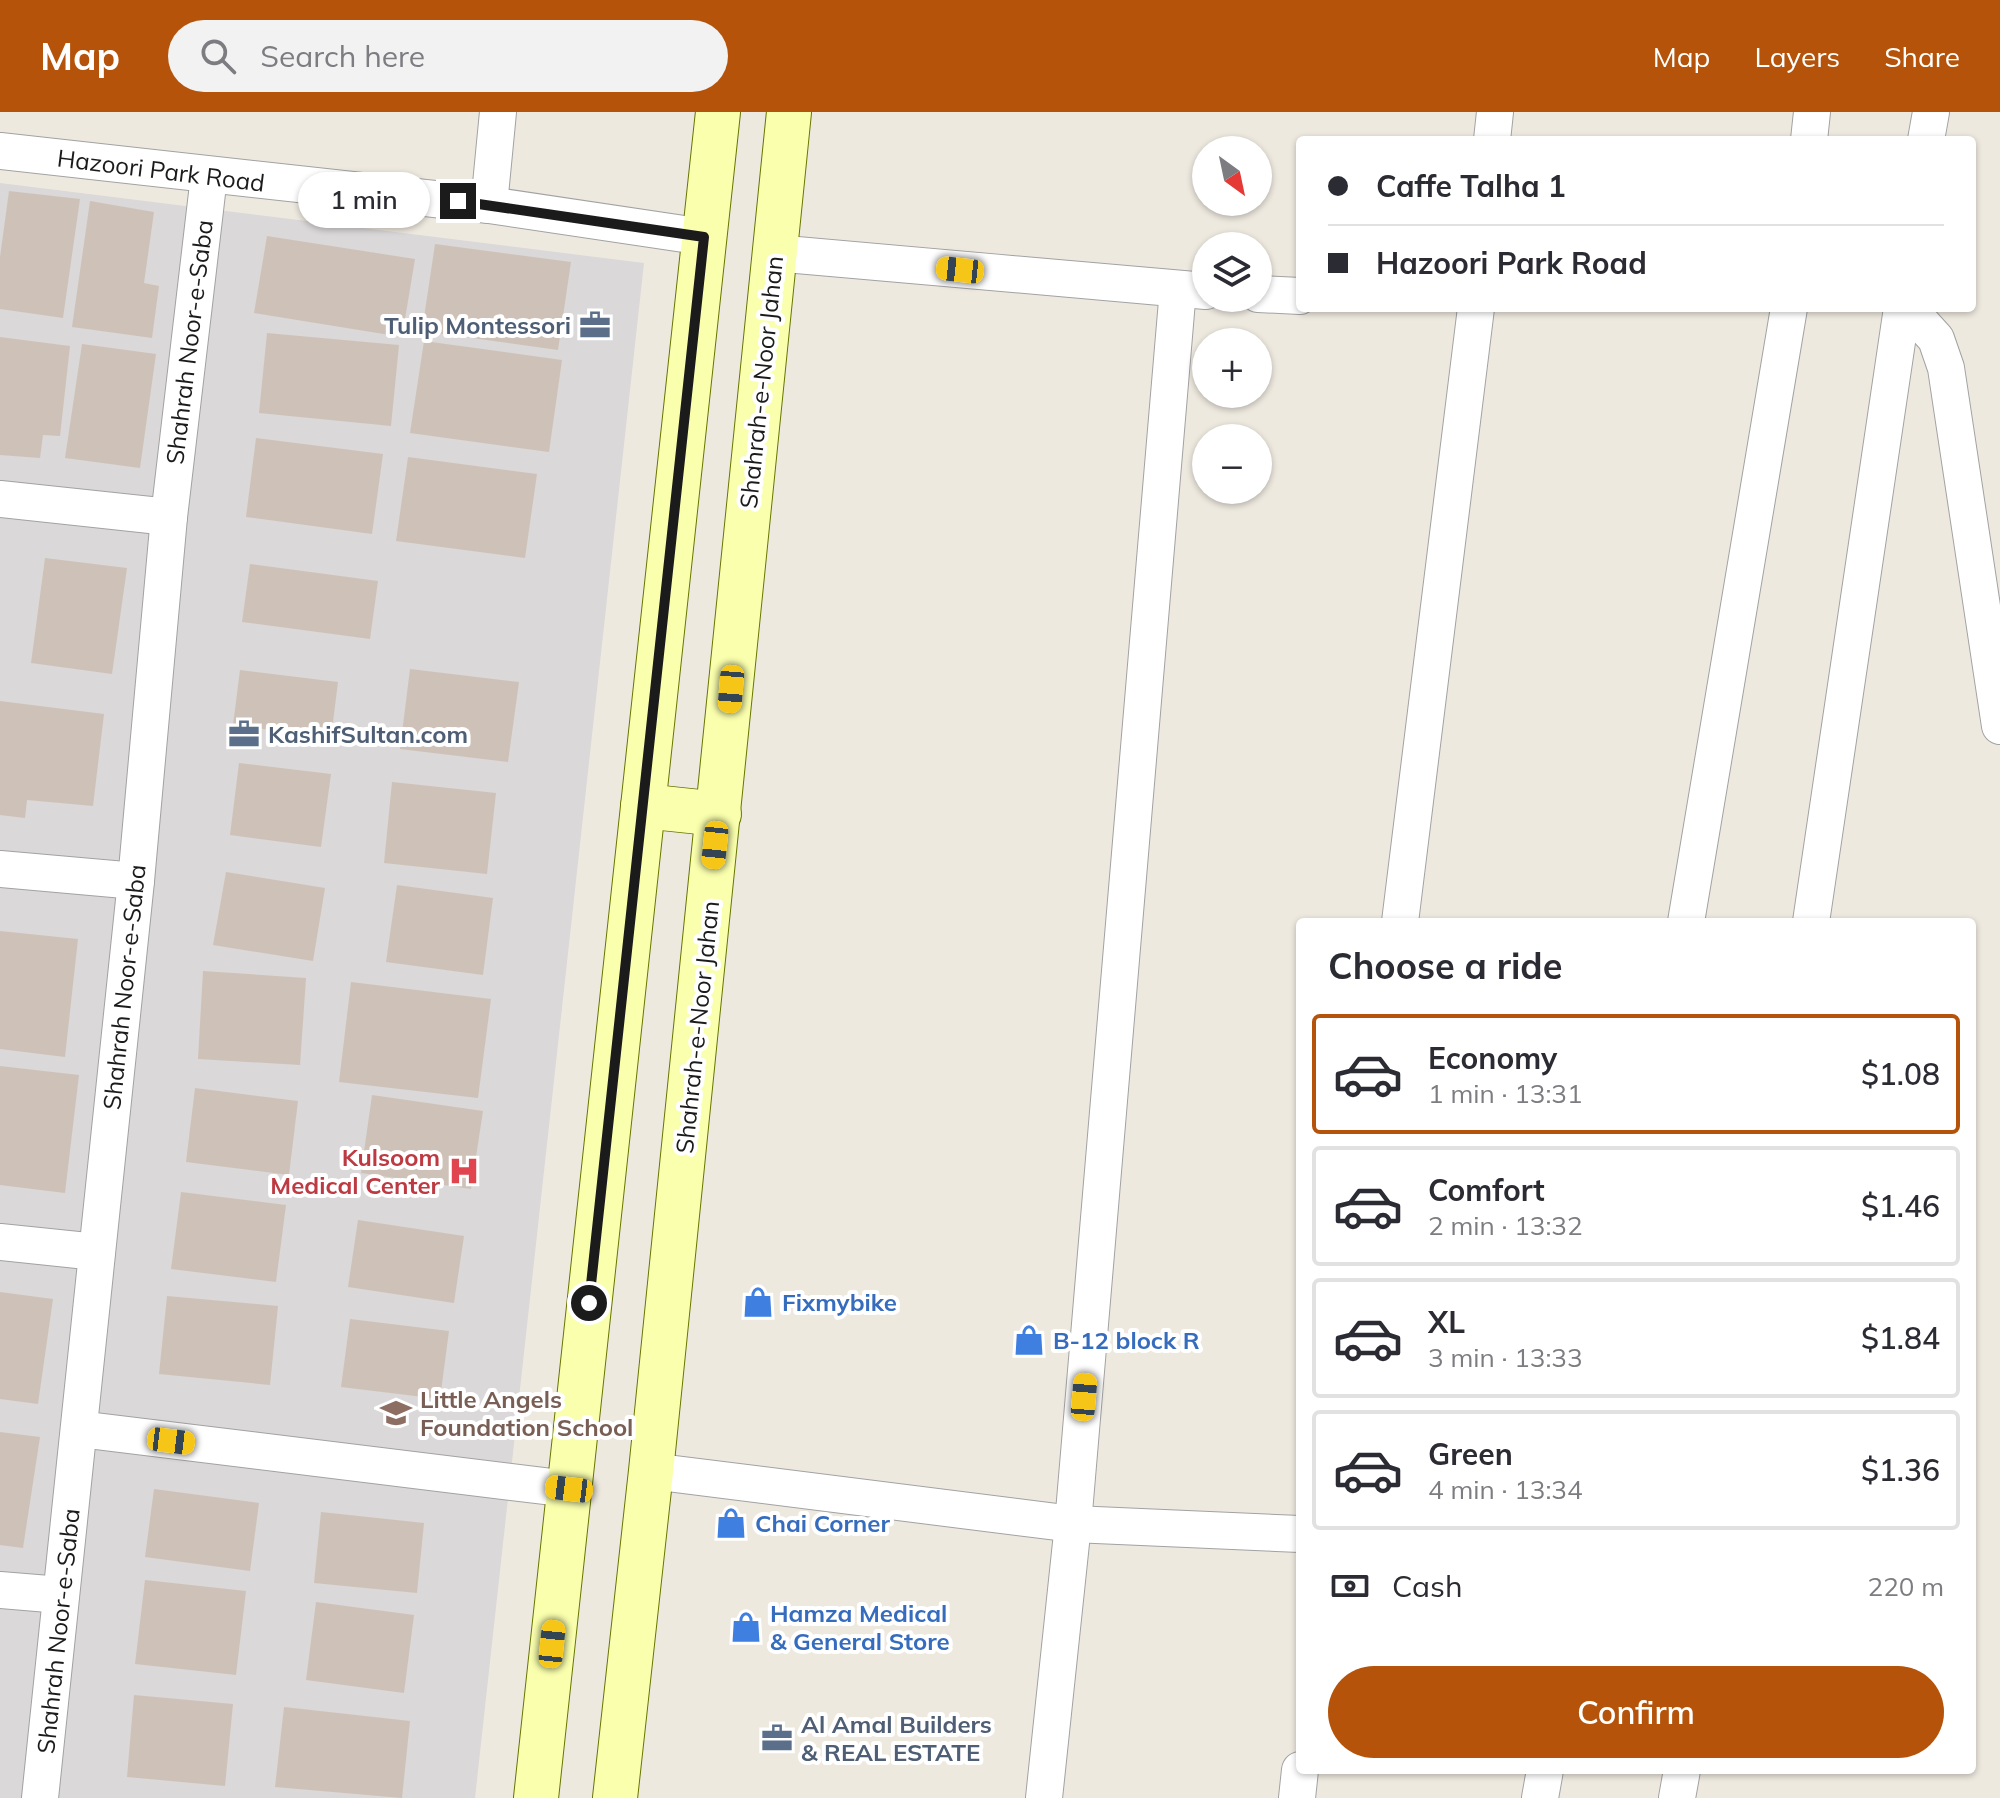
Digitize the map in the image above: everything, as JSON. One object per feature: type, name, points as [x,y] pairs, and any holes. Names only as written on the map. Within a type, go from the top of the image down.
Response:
[{"type":"main road","points":[[536,1798],[718,112]]},
{"type":"main road","name":"Shahrah-e-Noor Jahan","points":[[615,1798],[719,814],[789,112]]},
{"type":"main road","points":[[643,806],[719,814]]},
{"type":"street","points":[[489,205],[498,112]]},
{"type":"street","points":[[1492,136],[1495,112]]},
{"type":"street","points":[[1809,136],[1812,112]]},
{"type":"street","points":[[1927,136],[1931,112]]},
{"type":"street","name":"Hazoori Park Road","points":[[0,151],[489,205],[704,237]]},
{"type":"street","name":"Shahrah Noor-e-Saba","points":[[40,1798],[136,881],[169,517],[209,176]]},
{"type":"street","points":[[774,253],[1192,290],[1044,1798]]},
{"type":"street","points":[[1272,295],[1296,296]]},
{"type":"street","points":[[1400,918],[1476,312]]},
{"type":"street","points":[[1687,918],[1788,312]]},
{"type":"street","points":[[1812,918],[1901,312]]},
{"type":"street","points":[[1912,312],[1936,339],[1946,368],[2000,726]]},
{"type":"street","points":[[0,499],[169,517]]},
{"type":"street","points":[[0,869],[136,881]]},
{"type":"street","points":[[0,1242],[97,1252]]},
{"type":"street","points":[[79,1429],[569,1489]]},
{"type":"street","points":[[651,1471],[1073,1524],[1296,1534]]},
{"type":"street","points":[[0,1590],[61,1595]]},
{"type":"street","points":[[1297,1798],[1300,1774]]},
{"type":"street","points":[[1540,1798],[1544,1774]]},
{"type":"street","points":[[1677,1798],[1681,1774]]},
{"type":"shaded area","points":[[0,183],[644,263],[475,1798],[0,1798]]},
{"type":"building","points":[[9,191],[80,199],[63,318],[0,309],[0,257]]},
{"type":"building","points":[[90,201],[154,212],[144,283],[159,286],[152,338],[72,327]]},
{"type":"building","points":[[267,236],[415,259],[402,337],[254,313]]},
{"type":"building","points":[[435,244],[571,262],[558,350],[422,331]]},
{"type":"building","points":[[267,333],[399,345],[391,426],[259,413]]},
{"type":"building","points":[[0,337],[70,346],[60,436],[43,435],[40,458],[0,455]]},
{"type":"building","points":[[424,341],[562,360],[549,452],[410,433]]},
{"type":"building","points":[[82,344],[156,354],[140,468],[65,458]]},
{"type":"building","points":[[256,438],[383,454],[372,534],[246,517]]},
{"type":"building","points":[[408,457],[537,474],[525,558],[396,541]]},
{"type":"building","points":[[45,558],[127,568],[112,674],[31,663]]},
{"type":"building","points":[[250,564],[378,581],[370,639],[242,622]]},
{"type":"building","points":[[410,669],[519,682],[508,762],[400,749]]},
{"type":"building","points":[[240,670],[338,682],[331,738],[233,725]]},
{"type":"building","points":[[0,701],[104,714],[93,806],[27,800],[25,818],[0,815]]},
{"type":"building","points":[[239,763],[331,774],[321,847],[230,835]]},
{"type":"building","points":[[392,782],[496,793],[487,874],[384,863]]},
{"type":"building","points":[[226,872],[325,888],[313,961],[213,945]]},
{"type":"building","points":[[397,885],[493,898],[483,975],[386,962]]},
{"type":"building","points":[[0,931],[78,939],[65,1057],[0,1049]]},
{"type":"building","points":[[203,971],[306,978],[300,1065],[198,1059]]},
{"type":"building","points":[[351,982],[491,999],[478,1098],[339,1082]]},
{"type":"building","points":[[0,1066],[79,1075],[65,1193],[0,1185]]},
{"type":"building","points":[[195,1088],[298,1101],[289,1175],[186,1162]]},
{"type":"building","points":[[372,1095],[483,1111],[471,1189],[361,1173]]},
{"type":"building","points":[[181,1192],[286,1205],[276,1282],[171,1269]]},
{"type":"building","points":[[358,1220],[464,1236],[454,1303],[348,1287]]},
{"type":"building","points":[[0,1292],[53,1299],[38,1404],[0,1399]]},
{"type":"building","points":[[167,1296],[278,1306],[270,1385],[159,1374]]},
{"type":"building","points":[[350,1319],[449,1331],[440,1399],[341,1387]]},
{"type":"building","points":[[0,1432],[40,1437],[23,1548],[0,1545]]},
{"type":"building","points":[[154,1489],[259,1503],[250,1571],[145,1557]]},
{"type":"building","points":[[321,1512],[424,1523],[417,1593],[314,1583]]},
{"type":"building","points":[[145,1580],[246,1591],[236,1675],[135,1664]]},
{"type":"building","points":[[316,1602],[414,1615],[404,1693],[306,1680]]},
{"type":"building","points":[[134,1695],[233,1704],[225,1786],[127,1777]]},
{"type":"building","points":[[284,1707],[410,1721],[402,1798],[275,1787]]},
{"type":"place","name":"Tulip Montessori","points":[[595,325]]},
{"type":"place","name":"KashifSultan.com","points":[[244,734]]},
{"type":"place","name":"Kulsoom Medical Center","points":[[464,1171]]},
{"type":"place","name":"Fixmybike","points":[[758,1302]]},
{"type":"place","name":"B-12 block R","points":[[1029,1340]]},
{"type":"place","name":"Little Angels Foundation School","points":[[396,1413]]},
{"type":"place","name":"Chai Corner","points":[[731,1523]]},
{"type":"place","name":"Hamza Medical & General Store","points":[[746,1627]]},
{"type":"place","name":"Al Amal Builders & REAL ESTATE","points":[[777,1738]]},
{"type":"route","points":[[458,201],[704,237],[589,1303]]}]
